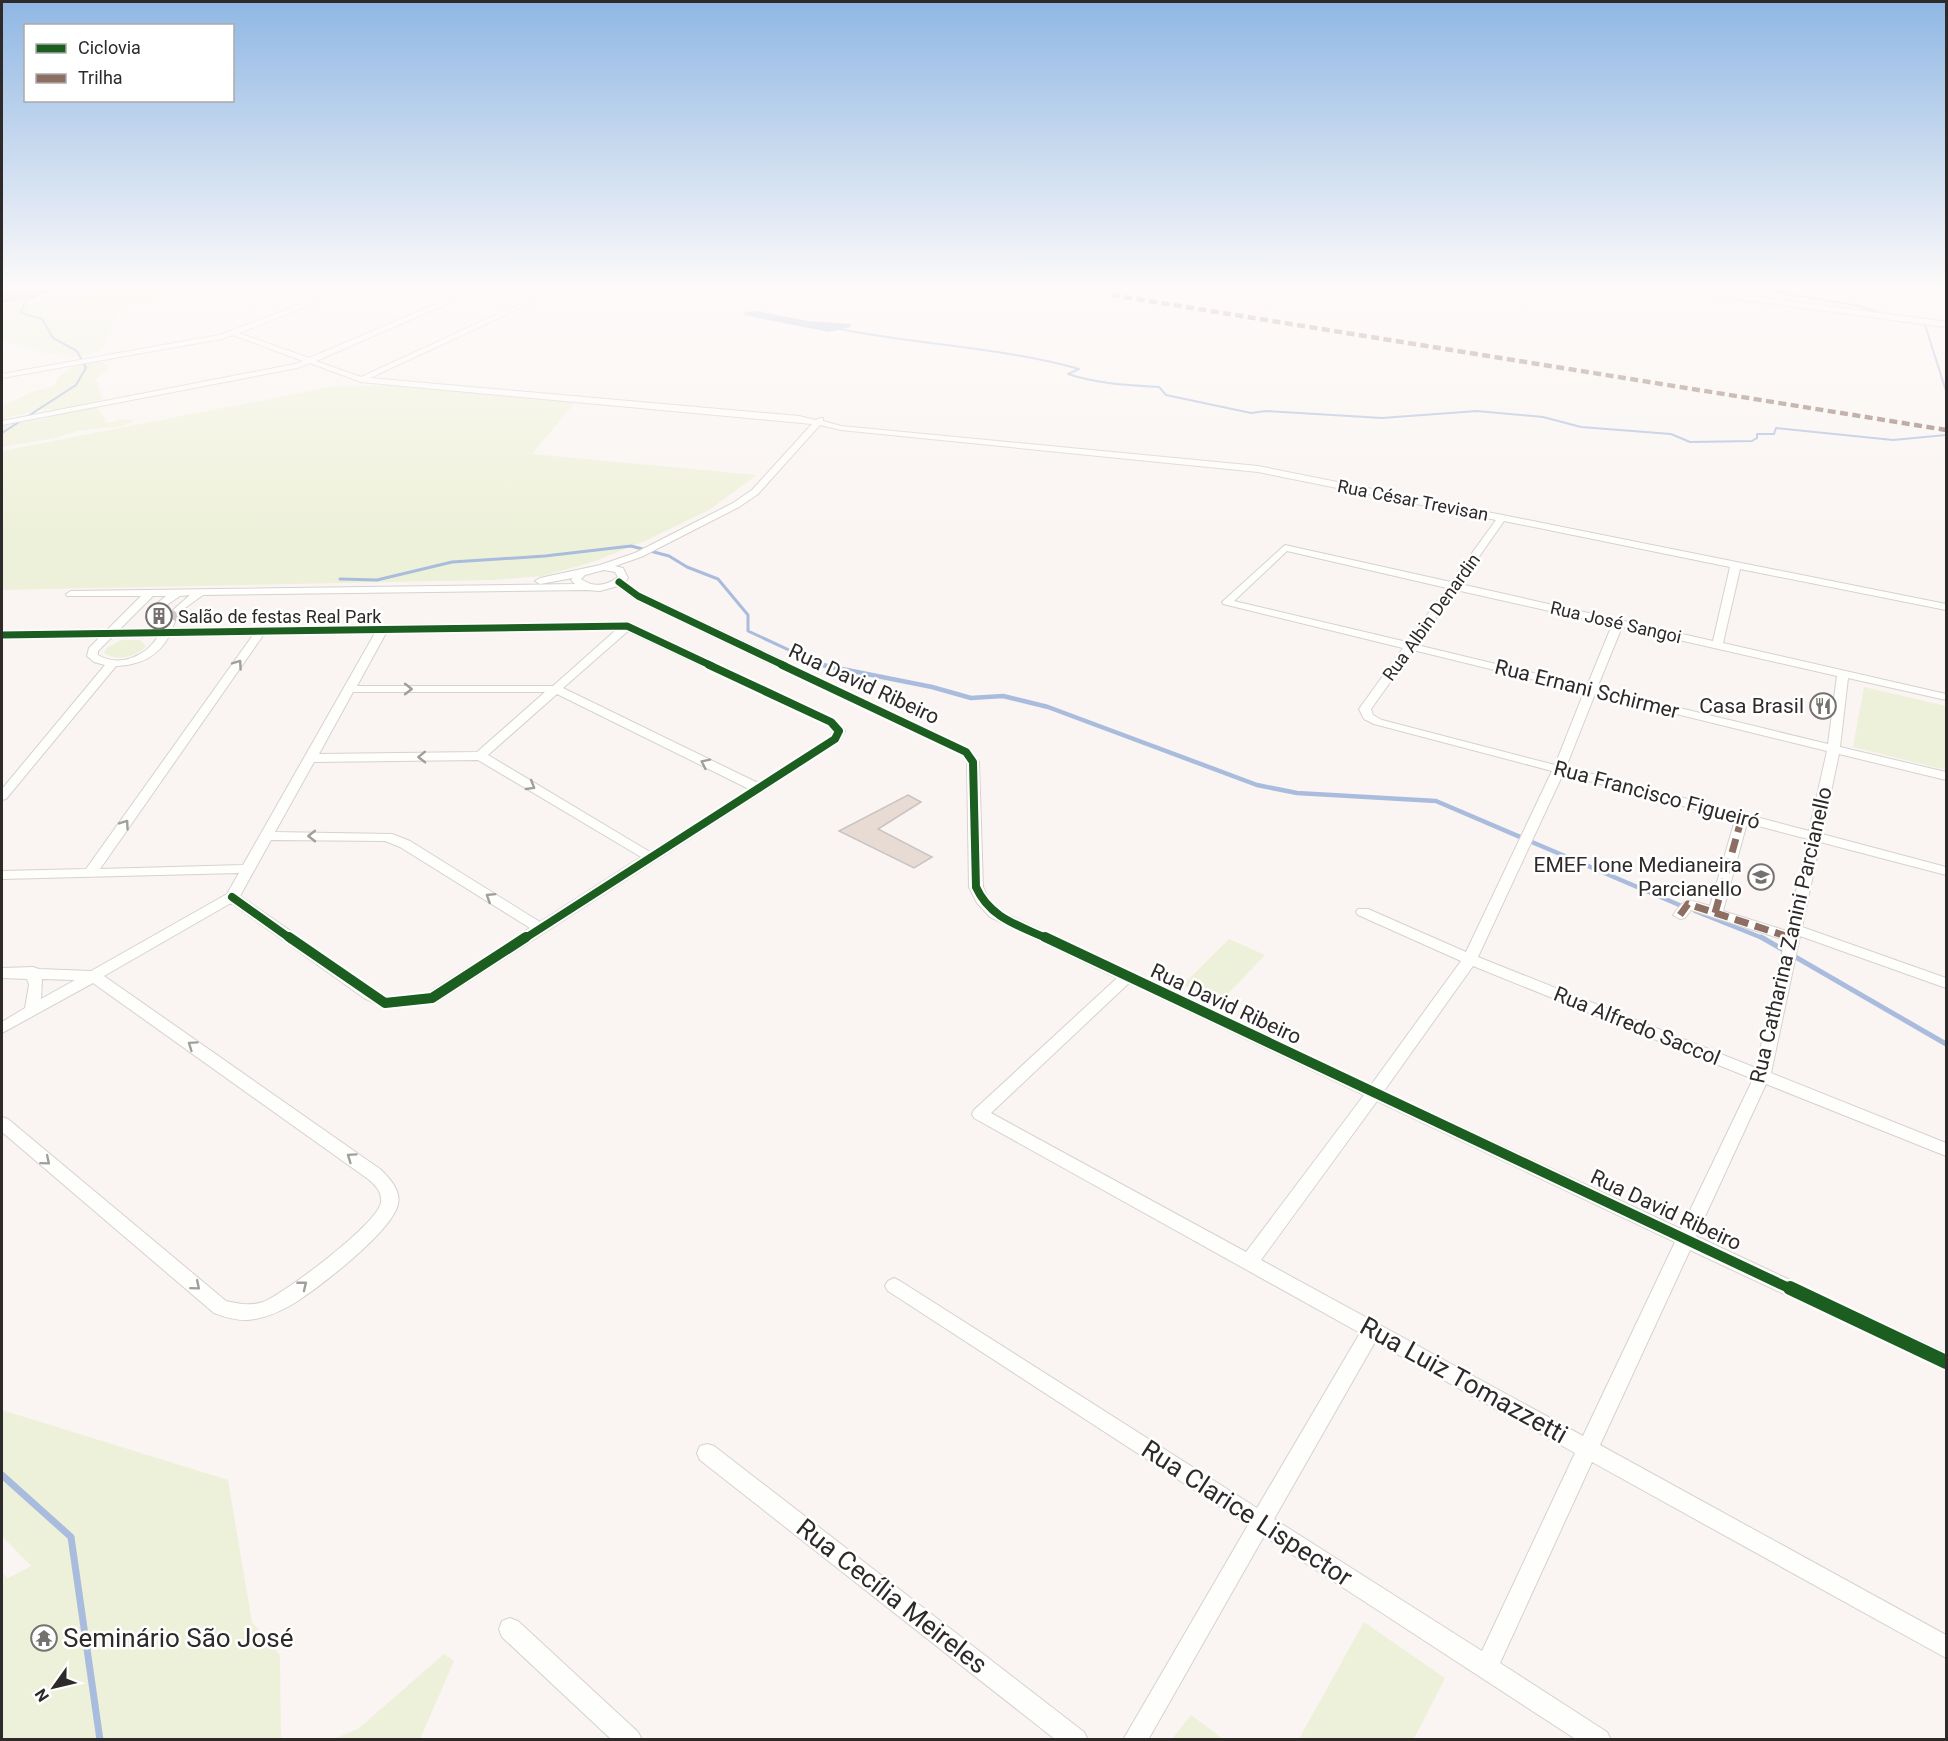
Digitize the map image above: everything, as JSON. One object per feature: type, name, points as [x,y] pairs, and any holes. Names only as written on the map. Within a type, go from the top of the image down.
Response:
[{"type":"street","points":[[2,376],[34,370]]},
{"type":"street","points":[[2,423],[275,370]]},
{"type":"street","points":[[323,370],[359,381],[382,370]]},
{"type":"street","name":"Rua César Trevisan","points":[[340,382],[372,381],[799,418],[874,430],[1232,465],[1947,607]]},
{"type":"street","points":[[508,587],[581,573],[638,555],[736,505],[754,492],[819,422]]},
{"type":"street","name":"Rua Albin Denardin","points":[[1368,717],[1365,709],[1502,518]]},
{"type":"street","name":"Rua José Sangoi","points":[[1227,602],[1285,548],[1947,697]]},
{"type":"street","points":[[71,594],[508,587],[603,588],[621,578],[638,555]]},
{"type":"street","points":[[1717,645],[1736,564]]},
{"type":"street","name":"Rua David Ribeiro","points":[[604,567],[619,570],[621,578],[638,596]]},
{"type":"street","points":[[581,573],[576,580],[585,587]]},
{"type":"street","name":"Rua David Ribeiro","points":[[603,588],[638,596],[966,752],[974,762],[976,887],[982,900],[994,914],[1947,1362]]},
{"type":"street","points":[[178,610],[202,591]]},
{"type":"street","points":[[151,592],[93,650],[92,656],[97,661],[113,663],[132,660],[153,651],[168,627]]},
{"type":"street","points":[[133,633],[178,592]]},
{"type":"street","name":"Rua Ernani Schirmer","points":[[1227,602],[1947,776]]},
{"type":"street","points":[[1249,1262],[1470,959],[1559,769],[1618,623]]},
{"type":"street","points":[[480,756],[627,626]]},
{"type":"street","points":[[2,635],[133,633],[168,627],[262,630],[627,626],[831,722],[839,731],[835,739],[432,998],[386,1003],[369,994],[232,897]]},
{"type":"street","points":[[2,1028],[232,897],[383,629]]},
{"type":"street","points":[[91,871],[262,630]]},
{"type":"street","points":[[2,648],[14,635]]},
{"type":"street","points":[[2,796],[113,663]]},
{"type":"street","name":"Rua Catharina Zanini Parcianello","points":[[1486,1667],[1762,1076],[1834,748],[1843,674]]},
{"type":"street","points":[[349,689],[556,689],[758,788]]},
{"type":"street","name":"Rua Francisco Figueiró","points":[[1368,717],[1378,722],[1947,871]]},
{"type":"street","points":[[310,758],[480,756],[650,857]]},
{"type":"street","points":[[1715,913],[1742,817]]},
{"type":"street","points":[[266,836],[387,837],[405,844],[540,928]]},
{"type":"street","points":[[2,874],[248,869]]},
{"type":"street","points":[[1680,915],[1688,904],[1793,934],[1947,983]]},
{"type":"street","name":"Rua Alfredo Saccol","points":[[1363,912],[1470,959],[1947,1150]]},
{"type":"street","points":[[2,972],[94,976],[374,1174],[387,1185],[390,1198],[387,1212],[372,1229],[290,1296],[272,1306],[252,1312],[236,1312],[221,1308],[2,1123]]},
{"type":"street","points":[[32,1011],[35,996],[33,972]]},
{"type":"street","name":"Rua Luiz Tomazzetti","points":[[1127,977],[981,1114],[1947,1647]]},
{"type":"street","name":"Rua Clarice Lispector","points":[[894,1286],[1599,1740]]},
{"type":"street","points":[[1135,1740],[1372,1330]]},
{"type":"street","name":"Rua Cecília Meireles","points":[[707,1453],[1077,1740]]},
{"type":"street","points":[[510,1629],[630,1740]]},
{"type":"green space","points":[[68,370],[108,370],[96,379],[103,399],[88,405],[98,409],[107,423],[124,419],[134,421],[122,426],[76,431],[55,438],[2,447],[2,426],[46,419],[55,413],[52,409],[38,410],[2,419],[2,406],[34,391],[55,386],[57,378]]},
{"type":"green space","points":[[391,385],[576,401],[532,454],[757,475],[709,510],[647,540],[593,562],[543,576],[493,580],[2,590],[2,451],[331,387]]},
{"type":"green space","points":[[122,640],[140,640],[146,646],[137,653],[120,658],[104,653],[107,648]]},
{"type":"green space","points":[[1864,687],[1946,706],[1946,770],[1853,747]]},
{"type":"green space","points":[[1229,939],[1265,955],[1220,1002],[1183,985]]},
{"type":"green space","points":[[2,1410],[228,1480],[252,1622],[280,1655],[281,1739],[2,1739],[2,1573],[8,1578],[31,1566],[2,1536]]},
{"type":"green space","points":[[1364,1622],[1445,1678],[1414,1739],[1299,1739]]},
{"type":"green space","points":[[444,1654],[454,1661],[420,1739],[333,1739],[358,1729]]},
{"type":"green space","points":[[1191,1715],[1223,1739],[1172,1739]]},
{"type":"building","points":[[908,795],[921,802],[878,829],[932,857],[914,868],[839,831]]},
{"type":"waterway","points":[[2,433],[76,385],[85,370]]},
{"type":"waterway","points":[[1076,370],[1068,374],[1113,384],[1159,387],[1166,395],[1251,413],[1266,411],[1382,418],[1477,411],[1543,417],[1581,427],[1671,434],[1690,442],[1752,441],[1757,438],[1757,434],[1774,434],[1776,428],[1893,440],[1946,435]]},
{"type":"waterway","points":[[1939,370],[1946,391]]},
{"type":"waterway","points":[[340,579],[377,580],[452,562],[545,556],[631,546],[669,556],[687,567],[718,579],[748,615],[748,631],[819,664],[830,666]]},
{"type":"waterway","points":[[822,665],[932,687],[971,698],[1003,696],[1048,707],[1257,785],[1297,793],[1436,801],[1684,907]]},
{"type":"waterway","points":[[1695,911],[1763,938]]},
{"type":"waterway","points":[[1763,938],[1946,1044]]},
{"type":"waterway","points":[[2,1475],[71,1537],[100,1740]]},
{"type":"tunnel","points":[[148,621],[160,610]]},
{"type":"tunnel","points":[[170,621],[178,610]]},
{"type":"marked path","points":[[1577,370],[1946,430]]},
{"type":"marked path","points":[[1715,913],[1742,817]]},
{"type":"marked path","points":[[1680,915],[1688,904],[1792,938]]},
{"type":"cycle path","points":[[619,582],[638,596],[966,752],[973,762],[976,887],[982,900],[995,914],[1946,1362]]},
{"type":"cycle path","points":[[2,635],[627,626],[831,722],[839,731],[835,739],[432,998],[385,1003],[232,897]]},
{"type":"place","name":"Salão de festas Real Park","points":[[159,616]]},
{"type":"place","name":"Casa Brasil","points":[[1823,706]]},
{"type":"place","name":"EMEF Ione Medianeira Parcianello","points":[[1761,877]]},
{"type":"place","name":"Seminário São José","points":[[44,1638]]}]
